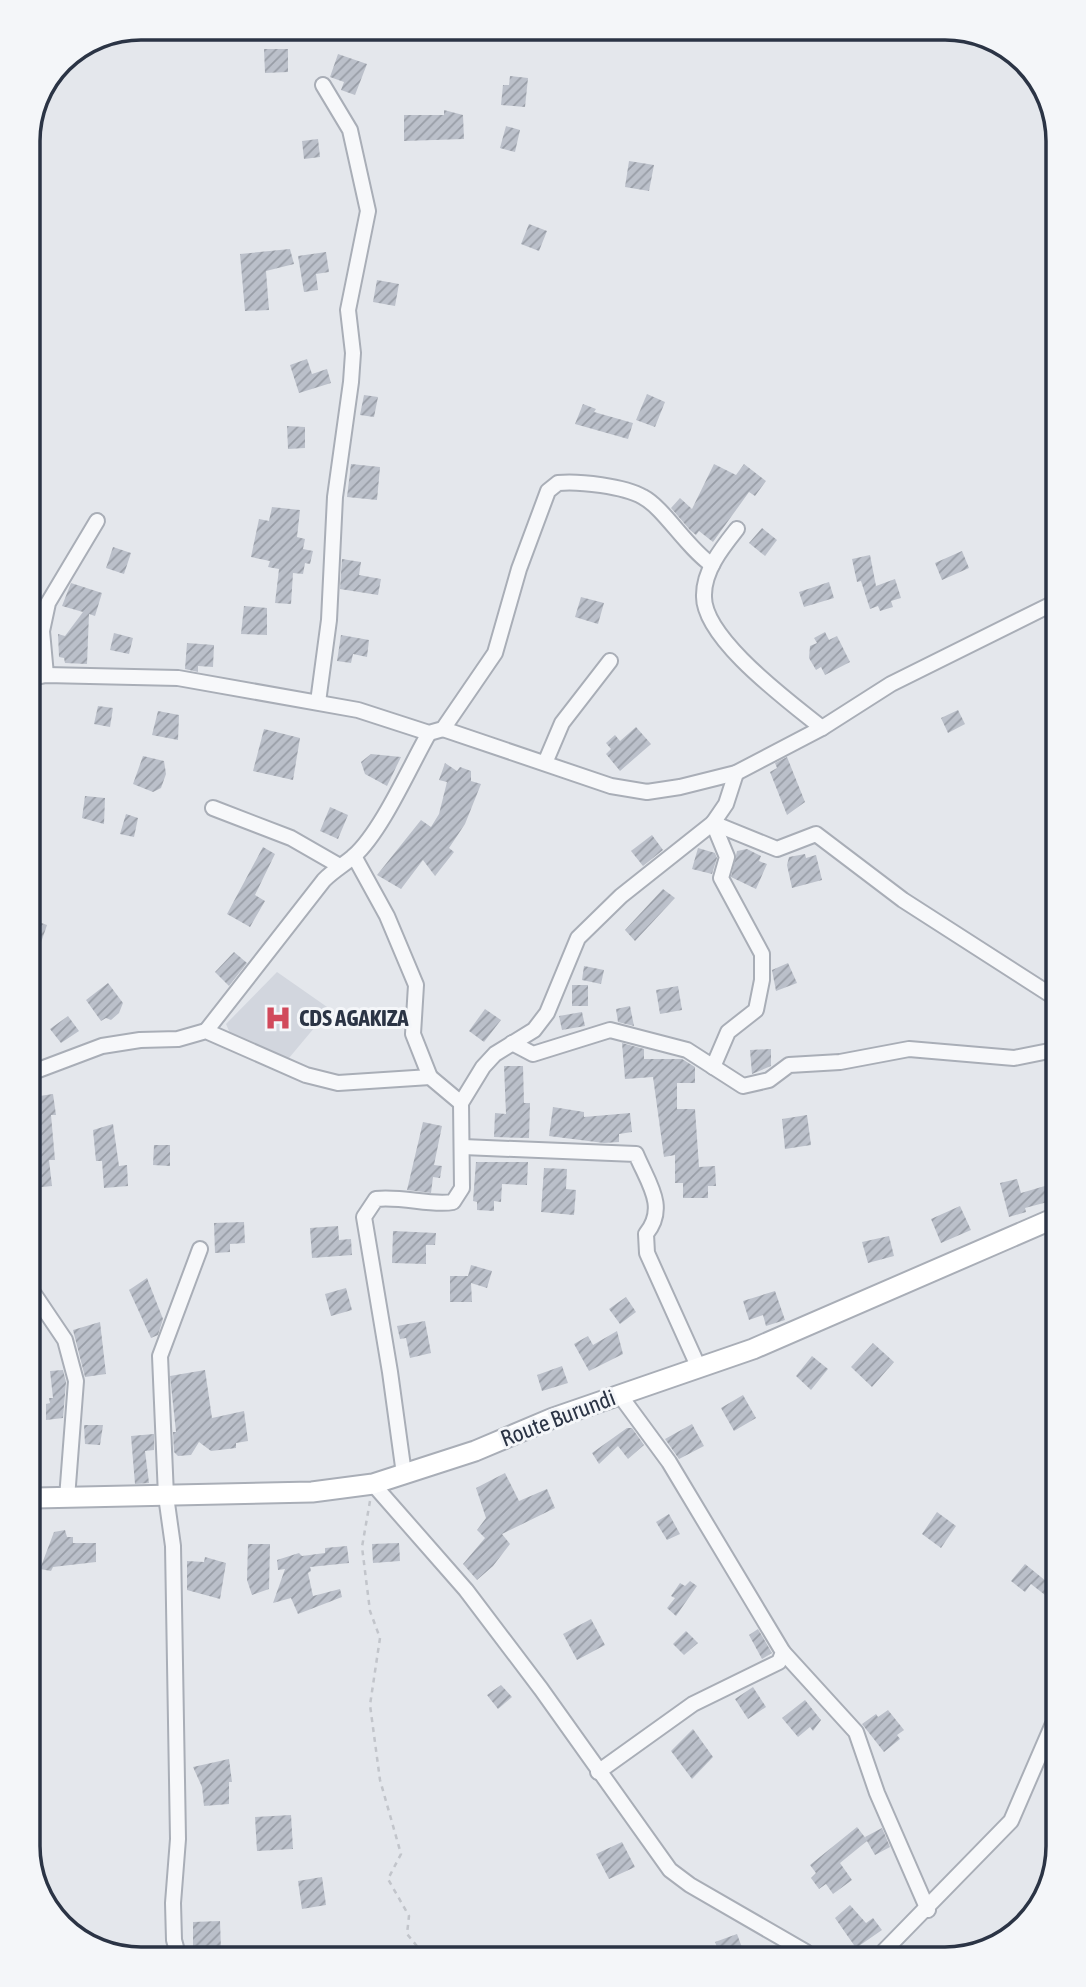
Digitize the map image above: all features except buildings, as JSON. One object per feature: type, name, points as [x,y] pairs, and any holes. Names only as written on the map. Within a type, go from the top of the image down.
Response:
[{"type":"main road","name":"Route Burundi","points":[[40,1498],[312,1492],[373,1483],[475,1451],[619,1394],[753,1349],[1046,1222]]},
{"type":"street","points":[[318,702],[328,620],[335,496],[351,382],[352,353],[348,310],[368,211],[350,130],[323,85]]},
{"type":"street","points":[[206,1031],[338,865],[354,856],[378,824],[436,731],[495,653],[519,569],[548,491],[558,483],[596,485],[644,497],[692,550],[712,565]]},
{"type":"street","points":[[46,675],[42,631],[48,603],[97,522]]},
{"type":"street","points":[[737,529],[712,565],[704,593],[705,608],[718,633],[778,692],[822,727]]},
{"type":"street","points":[[40,676],[178,678],[318,702],[436,731],[545,763],[611,786],[647,792],[736,773],[822,727],[891,684],[1046,607]]},
{"type":"street","points":[[545,763],[562,723],[610,662]]},
{"type":"street","points":[[404,1474],[364,1217],[376,1199],[411,1198],[444,1204],[453,1202],[462,1188],[461,1103],[483,1067],[495,1054],[534,1030],[547,1013],[578,938],[621,896],[713,823],[726,804],[736,773]]},
{"type":"street","points":[[213,808],[291,838],[338,865]]},
{"type":"street","points":[[713,823],[777,849],[816,834],[903,900],[1046,992]]},
{"type":"street","points":[[713,823],[727,857],[721,878],[762,954],[756,1010],[728,1032],[713,1067]]},
{"type":"street","points":[[354,856],[387,916],[416,985],[413,1034],[430,1077],[461,1103]]},
{"type":"street","points":[[512,1043],[533,1054],[610,1030],[687,1050],[743,1086],[769,1080],[789,1065],[840,1062],[909,1049],[1014,1058],[1046,1052]]},
{"type":"street","points":[[40,1069],[102,1046],[140,1040],[178,1039],[206,1031],[233,1040],[306,1075],[338,1083],[430,1077]]},
{"type":"street","points":[[463,1147],[636,1154],[657,1205],[657,1221],[646,1234],[648,1253],[698,1366]]},
{"type":"street","points":[[176,1947],[173,1903],[178,1839],[173,1546],[166,1496],[160,1356],[200,1249]]},
{"type":"street","points":[[40,1303],[65,1340],[76,1381],[67,1498]]},
{"type":"street","points":[[619,1394],[669,1462],[783,1652],[856,1731],[882,1805],[928,1910]]},
{"type":"street","points":[[373,1483],[466,1590],[541,1689],[670,1870],[690,1885],[797,1947]]},
{"type":"street","points":[[598,1772],[693,1704],[779,1662],[783,1652]]},
{"type":"street","points":[[888,1947],[928,1910],[1011,1821],[1046,1740]]},
{"type":"path","points":[[373,1483],[362,1547],[370,1611],[380,1638],[370,1704],[380,1780],[401,1854],[388,1879],[409,1916],[407,1934],[418,1947]]},
{"type":"shaded area","name":"CDS AGAKIZA","points":[[277,972],[330,1009],[284,1064],[233,1040],[226,1024]]},
{"type":"place","name":"CDS AGAKIZA","points":[[278,1018]]}]
